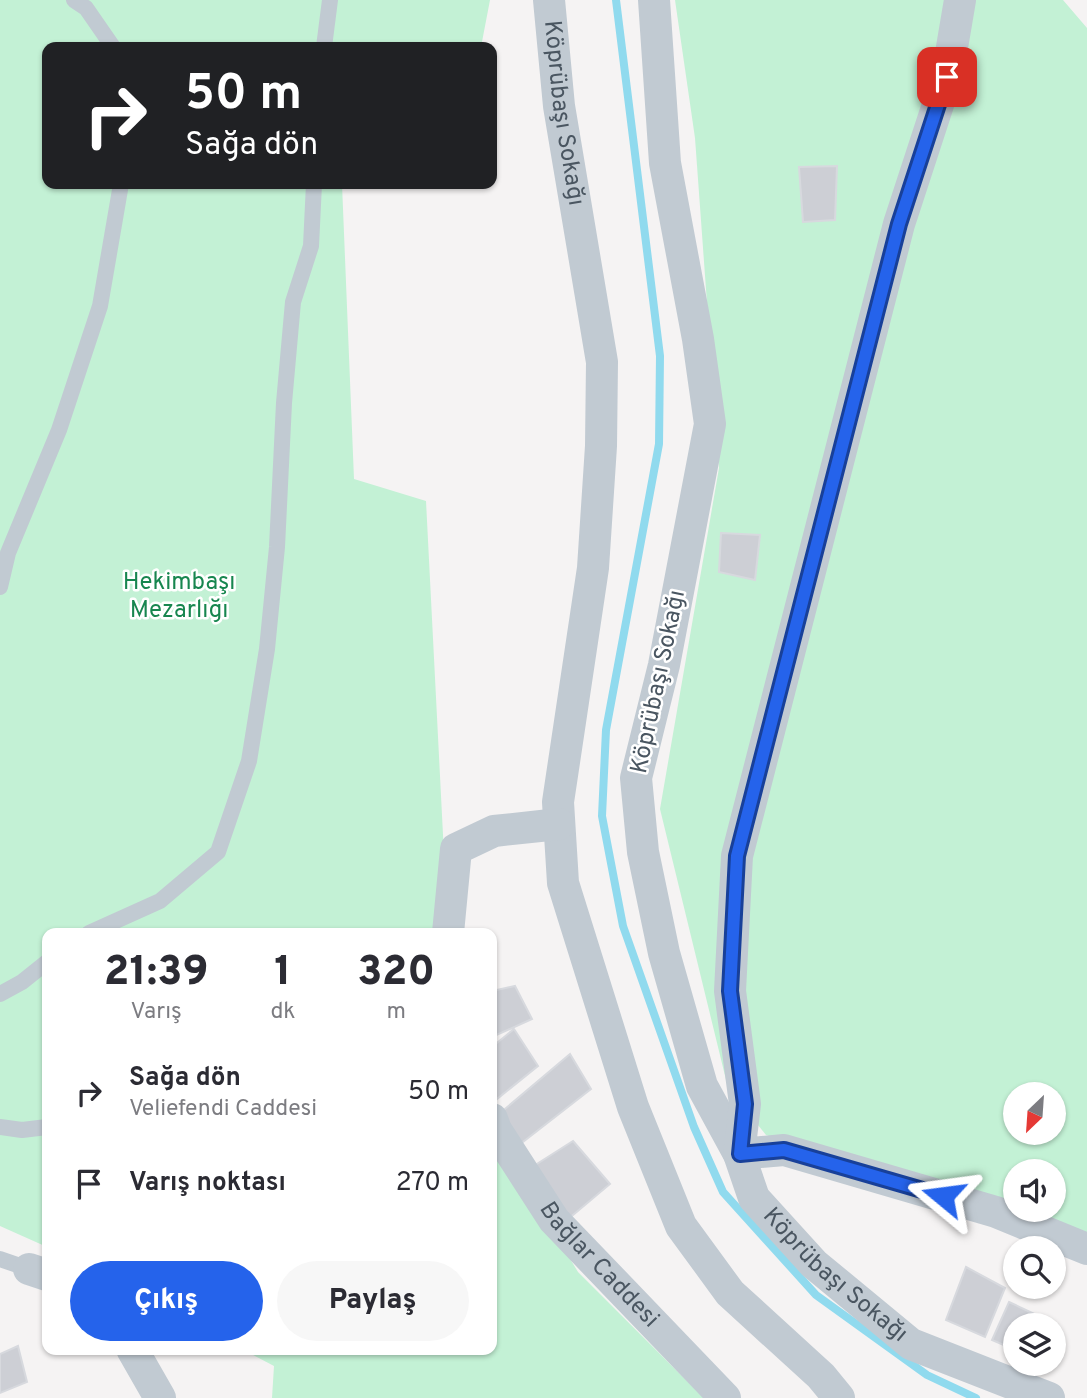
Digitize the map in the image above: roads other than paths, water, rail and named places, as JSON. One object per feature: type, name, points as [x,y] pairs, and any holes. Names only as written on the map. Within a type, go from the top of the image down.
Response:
[{"type":"street","name":"Köprübaşı Sokağı","points":[[549,0],[559,106],[602,362],[601,446],[593,568],[558,802],[564,883],[633,1107],[681,1226],[730,1293],[821,1376],[839,1398]]},
{"type":"street","name":"Köprübaşı Sokağı","points":[[654,0],[665,163],[698,338],[710,424],[664,665],[636,778],[643,852],[664,953],[702,1086],[740,1154],[754,1198],[805,1255],[911,1344],[1049,1398]]},
{"type":"street","points":[[960,0],[947,77],[899,224],[737,856],[730,991],[745,1104],[740,1154],[784,1150],[996,1212],[1087,1249]]},
{"type":"street","points":[[448,928],[456,849],[494,831],[559,824]]},
{"type":"street","name":"Bağlar Caddesi","points":[[497,1132],[554,1220],[725,1398]]},
{"type":"street","points":[[135,1355],[160,1398]]},
{"type":"lane","points":[[74,0],[86,8],[110,42]]},
{"type":"lane","points":[[325,42],[330,0]]},
{"type":"lane","points":[[0,587],[8,553],[59,430],[100,306],[120,189]]},
{"type":"lane","points":[[100,928],[160,901],[218,852],[249,761],[267,649],[277,547],[284,403],[293,302],[311,246],[314,189]]},
{"type":"lane","points":[[0,994],[22,982],[42,966]]},
{"type":"lane","points":[[0,1126],[22,1130],[42,1128]]},
{"type":"waterway","points":[[616,0],[660,356],[659,444],[606,730],[602,816],[623,926],[694,1127],[723,1192],[816,1295],[927,1375],[976,1398]]},
{"type":"park label","name":"Hekimbaşı Mezarlığı","points":[[179,597]]}]
